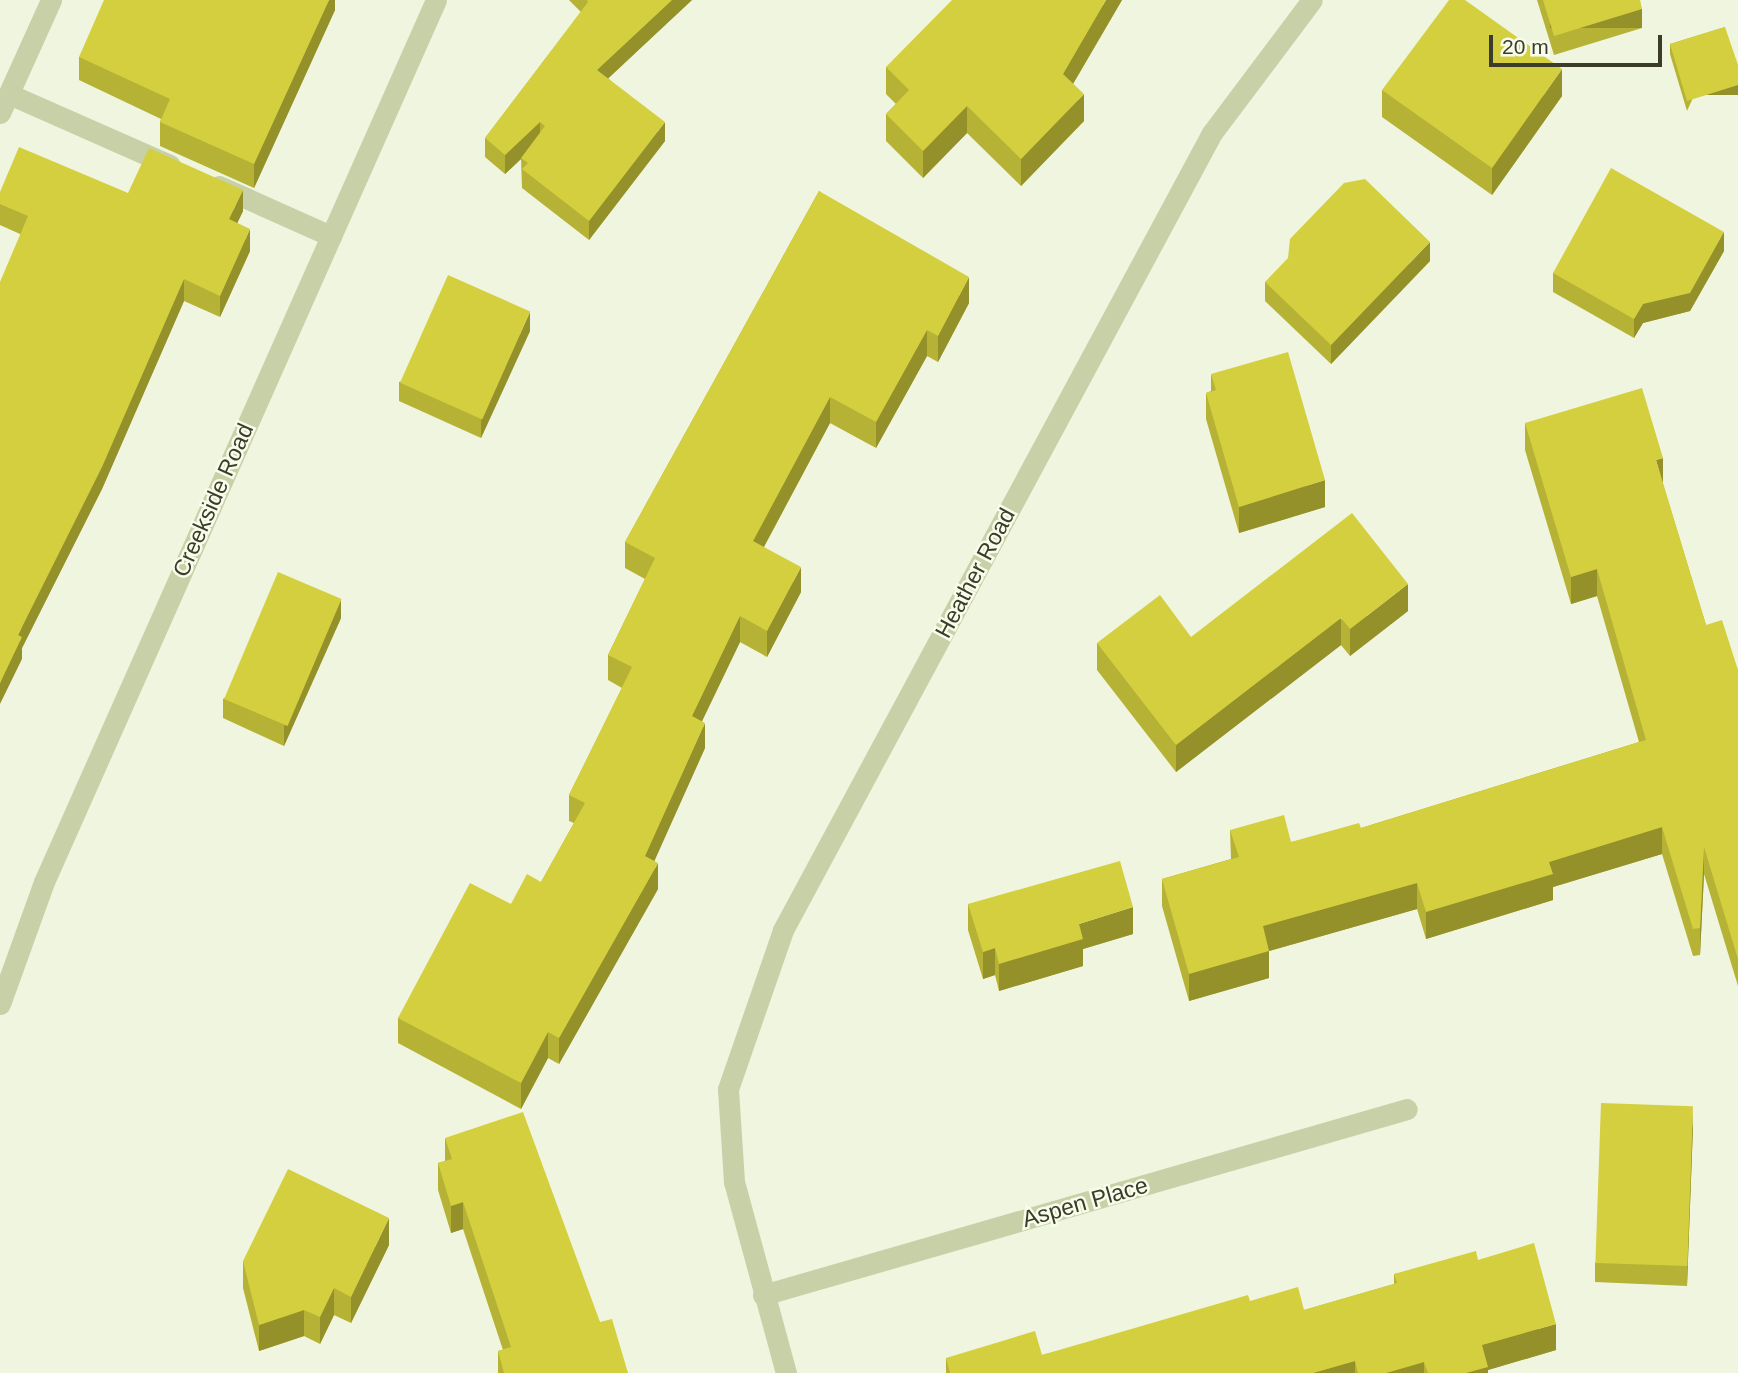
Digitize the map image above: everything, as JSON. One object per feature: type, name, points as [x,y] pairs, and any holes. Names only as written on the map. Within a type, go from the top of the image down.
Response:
[{"type":"street","points":[[0,114],[51,0]]},
{"type":"street","name":"Creekside Road","points":[[0,1004],[44,882],[436,0]]},
{"type":"street","name":"Heather Road","points":[[786,1373],[734,1182],[729,1089],[783,930],[1212,133],[1312,0]]},
{"type":"street","points":[[9,94],[331,236]]},
{"type":"street","name":"Aspen Place","points":[[763,1294],[1407,1109]]},
{"type":"building","points":[[104,0],[329,0],[254,164],[160,122],[170,99],[79,57]]},
{"type":"building","points":[[587,0],[672,0],[597,70],[665,122],[589,221],[522,169],[528,163],[521,158],[545,126],[540,122],[505,155],[485,138]]},
{"type":"building","points":[[952,0],[1106,0],[1063,74],[1084,94],[1021,159],[967,106],[923,151],[886,114],[909,90],[886,67]]},
{"type":"building","points":[[1449,0],[1465,0],[1562,69],[1492,168],[1382,90]]},
{"type":"building","points":[[1543,0],[1640,0],[1642,9],[1554,36]]},
{"type":"building","points":[[1725,27],[1738,65],[1738,85],[1687,101],[1670,44]]},
{"type":"building","points":[[19,147],[128,193],[149,148],[243,190],[229,219],[250,229],[220,296],[184,279],[102,467],[18,635],[22,637],[0,683],[0,282],[28,216],[0,204],[0,192]]},
{"type":"building","points":[[1611,168],[1724,232],[1690,293],[1643,304],[1634,319],[1553,273]]},
{"type":"building","points":[[1365,179],[1430,242],[1331,345],[1265,282],[1288,258],[1290,239],[1344,183]]},
{"type":"building","points":[[819,191],[969,277],[938,336],[927,330],[876,422],[830,397],[753,541],[801,567],[767,631],[740,616],[692,716],[705,723],[645,856],[658,863],[559,1038],[548,1032],[521,1083],[398,1018],[470,883],[511,904],[527,874],[541,882],[585,803],[569,795],[632,667],[608,655],[655,558],[625,542]]},
{"type":"building","points":[[448,275],[530,312],[482,419],[400,383]]},
{"type":"building","points":[[1288,352],[1325,480],[1239,507],[1206,393],[1216,390],[1211,374]]},
{"type":"building","points":[[1642,388],[1663,458],[1656,460],[1706,625],[1722,620],[1738,670],[1738,959],[1704,847],[1700,928],[1693,929],[1662,827],[1549,862],[1553,874],[1426,912],[1417,883],[1263,926],[1269,951],[1189,974],[1162,879],[1239,857],[1230,830],[1284,815],[1291,842],[1359,823],[1361,828],[1646,740],[1597,569],[1571,577],[1525,423]]},
{"type":"building","points":[[1352,513],[1408,584],[1350,629],[1341,618],[1176,745],[1097,643],[1160,595],[1191,637]]},
{"type":"building","points":[[278,572],[342,599],[288,726],[224,699]]},
{"type":"building","points":[[1120,861],[1133,907],[1079,924],[1083,939],[999,964],[995,948],[983,952],[968,904]]},
{"type":"building","points":[[1601,1103],[1693,1106],[1687,1266],[1595,1263]]},
{"type":"building","points":[[523,1112],[600,1322],[612,1319],[628,1373],[504,1373],[498,1351],[511,1347],[463,1202],[451,1206],[438,1163],[452,1159],[445,1138]]},
{"type":"building","points":[[288,1169],[389,1218],[351,1297],[334,1288],[320,1317],[304,1310],[259,1325],[243,1261]]},
{"type":"building","points":[[1534,1243],[1556,1324],[1482,1345],[1488,1367],[1466,1373],[1428,1373],[1424,1362],[1386,1373],[1358,1373],[1355,1361],[1313,1373],[950,1373],[946,1358],[1035,1331],[1042,1355],[1248,1295],[1250,1301],[1298,1287],[1304,1310],[1397,1283],[1394,1274],[1476,1251],[1478,1260]]}]
